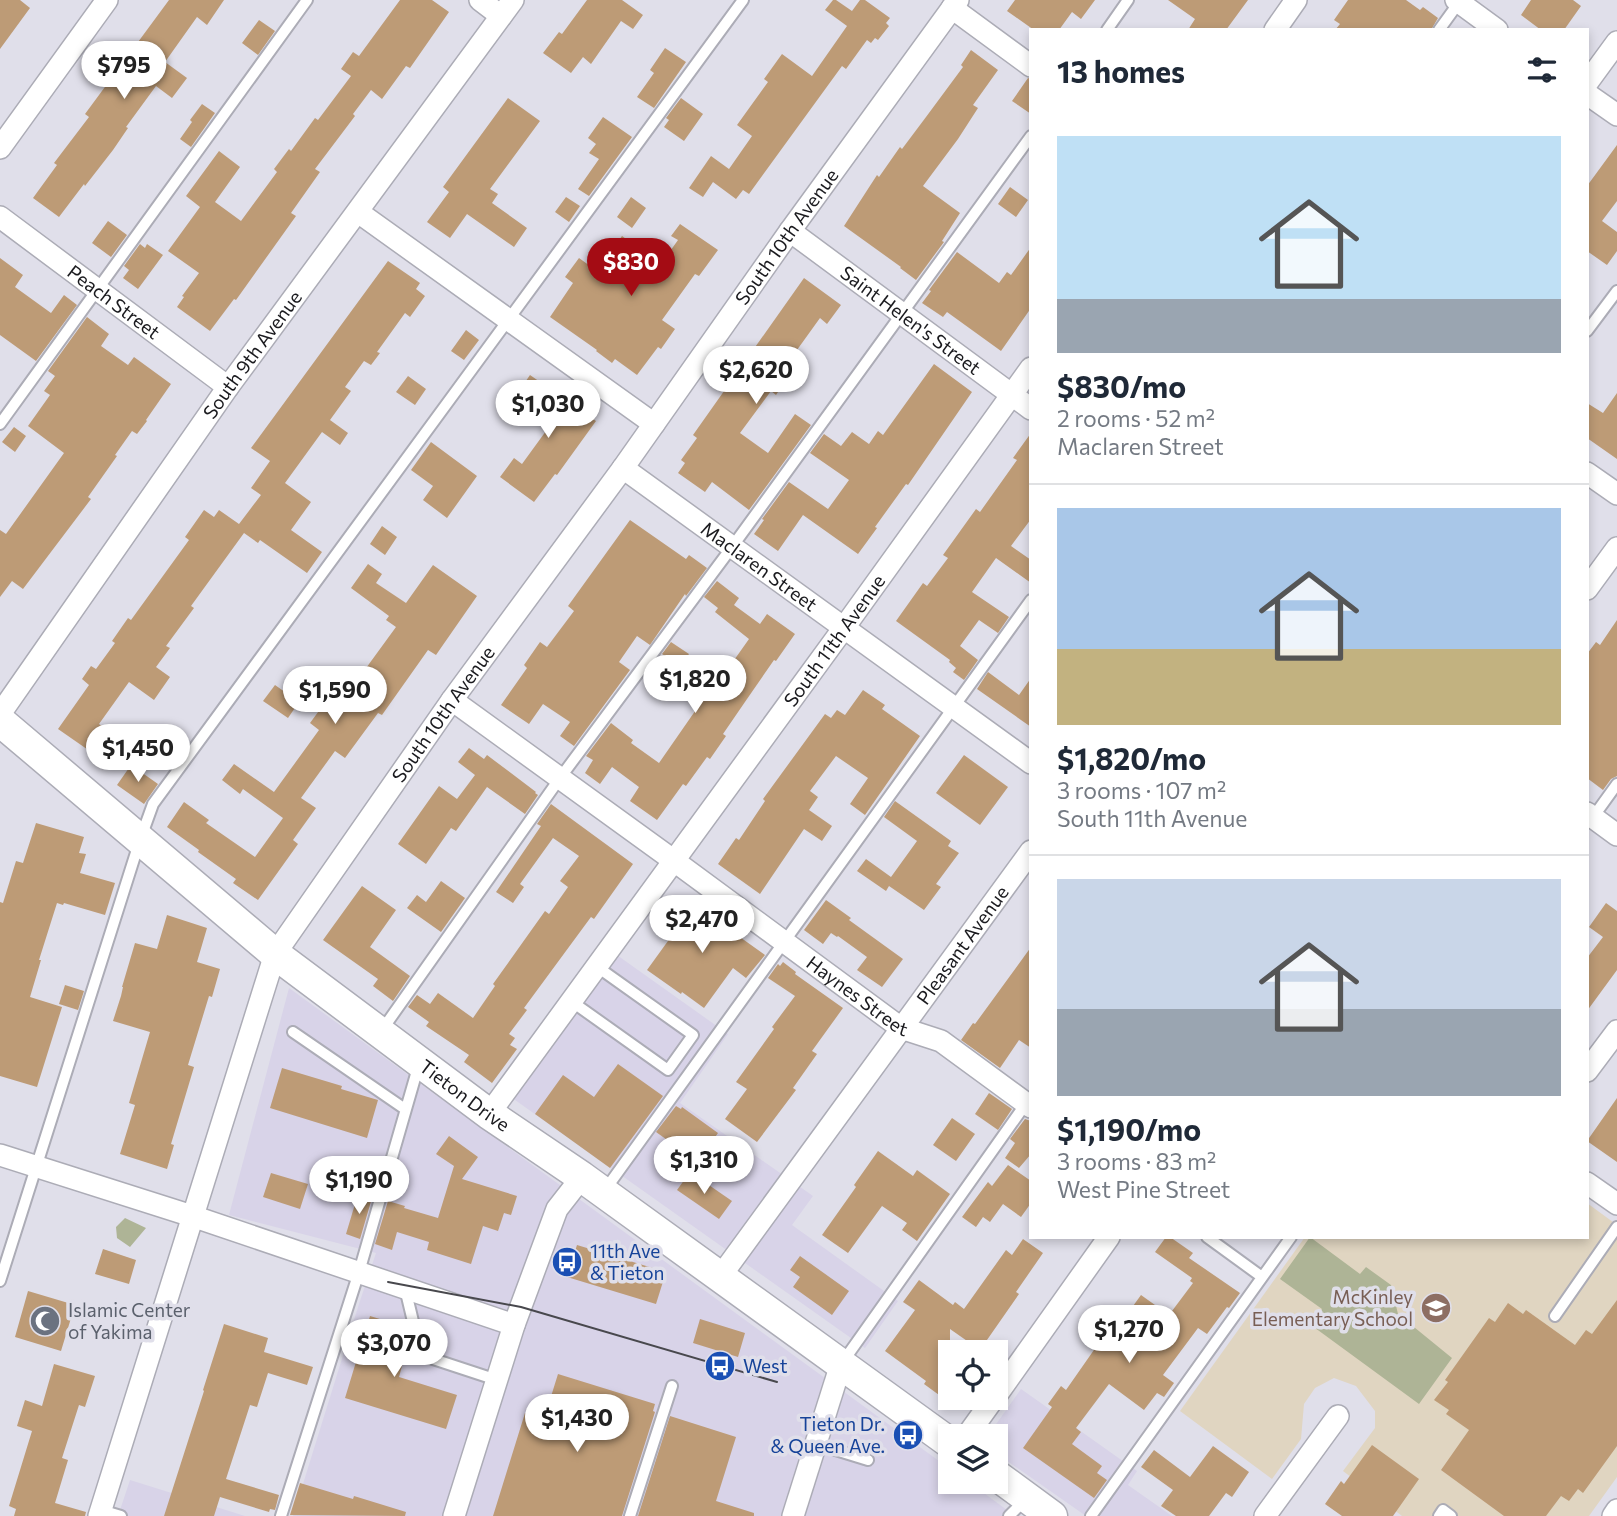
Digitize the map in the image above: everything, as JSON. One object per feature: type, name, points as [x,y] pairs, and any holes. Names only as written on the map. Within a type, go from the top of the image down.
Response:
[{"type":"main road","name":"Tieton Drive","points":[[0,721],[275,954],[489,1114],[593,1185],[938,1434]]},
{"type":"main road","points":[[1008,1492],[1018,1507],[1052,1516]]},
{"type":"street","points":[[0,148],[107,0]]},
{"type":"street","points":[[480,0],[507,8]]},
{"type":"street","points":[[1276,28],[1296,0]]},
{"type":"street","points":[[1458,1],[1494,28]]},
{"type":"street","points":[[955,4],[1029,64]]},
{"type":"street","name":"South 10th Avenue","points":[[107,1514],[192,1216],[275,954],[452,700],[623,468],[955,4]]},
{"type":"street","name":"South 9th Avenue","points":[[0,714],[228,387],[507,8]]},
{"type":"street","points":[[1589,80],[1617,42]]},
{"type":"street","points":[[1589,95],[1617,115]]},
{"type":"street","points":[[358,212],[654,424]]},
{"type":"street","name":"Peach Street","points":[[0,217],[228,387]]},
{"type":"street","name":"Saint Helen's Street","points":[[790,231],[1029,408]]},
{"type":"street","name":"South 11th Avenue","points":[[489,1114],[1029,371]]},
{"type":"street","name":"Maclaren Street","points":[[623,468],[1029,762]]},
{"type":"street","points":[[1589,474],[1617,494]]},
{"type":"street","points":[[1589,586],[1617,548]]},
{"type":"street","name":"Haynes Street","points":[[452,700],[901,1028],[942,1041],[1029,1103]]},
{"type":"street","points":[[1589,818],[1617,835]]},
{"type":"street","name":"Pleasant Avenue","points":[[720,1277],[1029,854]]},
{"type":"street","points":[[1589,1068],[1617,1031]]},
{"type":"street","points":[[0,1155],[192,1216],[514,1325]]},
{"type":"street","points":[[1589,1184],[1617,1204]]},
{"type":"street","points":[[454,1516],[514,1325],[557,1209],[593,1185]]},
{"type":"street","points":[[1008,1379],[1109,1239]]},
{"type":"street","points":[[793,1516],[841,1364]]},
{"type":"street","points":[[1265,1516],[1338,1416]]},
{"type":"street","points":[[1613,1516],[1617,1510]]},
{"type":"lane","points":[[0,424],[307,0]]},
{"type":"lane","points":[[0,1281],[153,804],[743,0]]},
{"type":"lane","points":[[1108,28],[1128,0]]},
{"type":"lane","points":[[1440,28],[1458,1]]},
{"type":"lane","points":[[380,1032],[560,778],[1029,139]]},
{"type":"lane","points":[[1589,328],[1617,291]]},
{"type":"lane","points":[[593,1185],[784,942],[1029,603]]},
{"type":"lane","points":[[1589,818],[1617,784]]},
{"type":"lane","points":[[571,1001],[668,1070],[693,1035],[596,966]]},
{"type":"lane","points":[[293,1032],[405,1109]]},
{"type":"lane","points":[[281,1516],[359,1272],[419,1061]]},
{"type":"lane","points":[[841,1364],[1029,1103]]},
{"type":"lane","points":[[1555,1316],[1617,1227]]},
{"type":"lane","points":[[1210,1239],[1262,1277]]},
{"type":"lane","points":[[1091,1516],[1290,1239]]},
{"type":"lane","points":[[396,1285],[421,1355],[497,1380]]},
{"type":"lane","points":[[631,1516],[672,1386]]},
{"type":"lane","points":[[816,1444],[867,1460]]},
{"type":"lane","points":[[1439,1516],[1443,1510],[1451,1516]]},
{"type":"shaded area","points":[[600,943],[728,1034],[680,1103],[813,1196],[792,1225],[898,1301],[865,1348],[498,1088]]},
{"type":"shaded area","points":[[289,988],[938,1460],[938,1494],[985,1494],[1015,1516],[293,1516],[376,1253],[229,1215]]},
{"type":"shaded area","name":"McKinley Elementary School","points":[[1589,1204],[1617,1225],[1617,1477],[1589,1516],[1402,1516],[1343,1471],[1375,1428],[1375,1411],[1356,1386],[1334,1378],[1315,1388],[1304,1404],[1301,1439],[1272,1479],[1180,1411],[1304,1239],[1589,1239]]},
{"type":"shaded area","points":[[1021,1389],[1137,1471],[1128,1485],[1172,1516],[1086,1516],[1008,1461],[1008,1424],[996,1424]]},
{"type":"shaded area","points":[[130,1480],[245,1516],[118,1516]]},
{"type":"green space","points":[[125,1218],[146,1228],[130,1247],[117,1238],[116,1227]]},
{"type":"green space","points":[[1309,1239],[1313,1239],[1360,1274],[1366,1267],[1391,1285],[1398,1314],[1452,1358],[1419,1404],[1311,1325],[1322,1309],[1280,1279]]},
{"type":"building","points":[[0,0],[20,0],[30,8],[0,49]]},
{"type":"building","points":[[169,0],[224,0],[207,25],[197,17],[165,62],[187,78],[172,98],[156,86],[113,150],[59,217],[33,198],[57,165],[54,163],[89,117],[85,114]]},
{"type":"building","points":[[400,0],[432,0],[449,12],[410,68],[406,66],[382,99],[371,90],[353,114],[355,116],[315,169],[320,172],[291,213],[296,216],[236,300],[234,299],[210,331],[177,307],[199,273],[168,251],[200,207],[186,196],[219,151],[240,167],[215,202],[241,221],[277,172],[274,169],[289,149],[291,151],[315,118],[318,120],[351,76],[341,69],[353,52],[359,56]]},
{"type":"building","points":[[587,0],[622,0],[643,15],[633,29],[621,21],[591,64],[583,57],[571,73],[543,53],[559,32],[562,34]]},
{"type":"building","points":[[833,0],[852,11],[860,0],[865,0],[890,18],[886,23],[889,26],[878,40],[875,38],[871,43],[867,40],[846,69],[842,66],[749,194],[743,190],[736,199],[713,182],[703,197],[689,188],[711,156],[729,169],[752,136],[737,125],[768,82],[764,79],[782,54],[812,76],[847,26],[825,10]]},
{"type":"building","points":[[1015,0],[1095,0],[1081,19],[1072,12],[1060,28],[1031,28],[1007,11]]},
{"type":"building","points":[[1168,0],[1248,0],[1227,28],[1189,28],[1195,19]]},
{"type":"building","points":[[1348,0],[1406,0],[1420,10],[1423,7],[1438,18],[1432,28],[1337,28],[1340,24],[1334,20]]},
{"type":"building","points":[[1531,0],[1573,0],[1581,6],[1565,28],[1538,28],[1521,15]]},
{"type":"building","points":[[259,20],[275,31],[258,55],[242,43]]},
{"type":"building","points":[[665,48],[686,62],[654,108],[637,97],[654,73],[650,70]]},
{"type":"building","points":[[971,50],[998,70],[973,105],[978,108],[958,139],[923,186],[960,213],[942,241],[944,242],[916,280],[844,226],[877,175],[879,177],[900,147],[902,149],[963,67],[961,65]]},
{"type":"building","points":[[1028,78],[1029,78],[1029,113],[1012,101]]},
{"type":"building","points":[[508,98],[540,121],[490,189],[498,194],[492,203],[527,228],[514,247],[467,214],[450,238],[427,222],[449,192],[443,187]]},
{"type":"building","points":[[681,98],[703,114],[684,141],[664,127],[669,120],[666,118]]},
{"type":"building","points":[[202,104],[215,113],[191,147],[180,139]]},
{"type":"building","points":[[603,117],[632,137],[589,196],[578,189],[599,159],[589,153],[596,144],[588,138]]},
{"type":"building","points":[[1617,145],[1617,201],[1602,221],[1617,232],[1617,251],[1607,265],[1589,252],[1589,183]]},
{"type":"building","points":[[1010,187],[1028,200],[1016,217],[998,204]]},
{"type":"building","points":[[566,197],[580,206],[569,222],[555,212]]},
{"type":"building","points":[[631,197],[646,208],[632,228],[617,217]]},
{"type":"building","points":[[108,221],[127,235],[111,257],[92,243]]},
{"type":"building","points":[[680,224],[718,250],[699,276],[695,274],[662,320],[675,329],[637,375],[615,359],[612,363],[550,317],[573,283],[565,277],[579,258],[597,271],[622,236],[661,264],[678,240],[671,236]]},
{"type":"building","points":[[140,244],[145,248],[147,244],[163,255],[138,289],[123,278],[129,270],[124,266]]},
{"type":"building","points":[[1029,250],[1029,311],[1001,351],[947,312],[943,317],[922,303],[957,252],[999,283],[1007,272],[1011,275]]},
{"type":"building","points":[[0,258],[23,275],[15,287],[51,313],[64,295],[77,305],[36,361],[0,335]]},
{"type":"building","points":[[388,261],[420,283],[416,289],[425,296],[410,317],[405,313],[371,365],[364,361],[345,387],[351,391],[330,420],[348,433],[340,445],[322,432],[285,483],[311,502],[291,530],[322,552],[307,573],[260,540],[258,543],[244,533],[191,606],[194,608],[166,646],[170,648],[156,667],[170,677],[154,700],[129,682],[99,724],[110,732],[94,754],[58,729],[89,685],[82,679],[91,666],[96,669],[115,643],[112,641],[128,618],[131,620],[189,540],[185,537],[204,510],[214,517],[219,510],[239,524],[261,495],[251,488],[270,461],[251,448]]},
{"type":"building","points":[[804,278],[841,305],[827,324],[820,318],[784,368],[791,373],[776,395],[771,391],[740,433],[768,453],[795,414],[811,425],[749,510],[712,482],[705,492],[678,473],[685,463],[681,460],[697,438],[693,435]]},
{"type":"building","points":[[87,317],[109,334],[101,346],[128,365],[134,357],[171,384],[137,434],[132,431],[88,497],[91,499],[23,589],[12,581],[0,597],[0,530],[6,534],[64,453],[28,426],[50,395],[44,391],[55,376],[48,371]]},
{"type":"building","points":[[466,330],[479,340],[464,360],[451,351]]},
{"type":"building","points":[[934,364],[972,392],[858,554],[803,515],[778,551],[754,534],[789,482],[828,509],[849,480],[810,453],[824,434],[841,446],[852,432],[869,444],[878,431],[883,435]]},
{"type":"building","points":[[530,375],[596,421],[534,502],[500,477],[514,458],[522,464],[554,420],[517,394]]},
{"type":"building","points":[[408,376],[426,389],[415,405],[396,392]]},
{"type":"building","points":[[1617,393],[1617,459],[1589,439],[1589,404],[1603,413]]},
{"type":"building","points":[[14,427],[26,436],[15,452],[2,442]]},
{"type":"building","points":[[1029,436],[1029,522],[1011,546],[1029,559],[1029,582],[996,558],[972,592],[1009,617],[998,633],[979,620],[960,646],[978,660],[964,680],[953,672],[956,668],[950,660],[896,621],[923,583],[927,586],[948,558],[943,555],[976,509],[980,512],[1017,460],[1013,458]]},
{"type":"building","points":[[431,442],[477,476],[447,518],[423,500],[433,486],[411,470]]},
{"type":"building","points":[[630,520],[686,559],[689,555],[707,568],[686,596],[685,594],[650,645],[637,636],[619,662],[630,670],[574,746],[560,736],[570,722],[543,704],[529,724],[501,705],[527,668],[524,665],[540,642],[547,647],[574,611],[568,606]]},
{"type":"building","points":[[382,526],[397,537],[385,555],[370,544]]},
{"type":"building","points":[[368,564],[382,574],[376,583],[406,603],[433,565],[477,596],[436,655],[428,650],[382,715],[378,713],[345,758],[335,751],[301,798],[316,808],[293,840],[298,844],[258,900],[233,883],[236,879],[167,827],[184,802],[209,820],[206,823],[255,857],[283,818],[243,789],[240,794],[222,780],[234,764],[274,792],[319,730],[310,723],[324,704],[334,712],[396,627],[386,620],[389,616],[351,588]]},
{"type":"building","points":[[717,581],[739,598],[734,605],[760,624],[767,614],[795,634],[723,734],[726,736],[710,759],[707,757],[686,786],[683,784],[657,820],[630,801],[639,787],[612,767],[600,784],[585,773],[593,760],[586,756],[611,723],[633,740],[631,743],[659,763],[718,678],[720,680],[749,639],[715,612],[718,608],[704,597]]},
{"type":"building","points":[[1617,620],[1617,776],[1611,779],[1603,790],[1589,780],[1589,651],[1596,642],[1600,645]]},
{"type":"building","points":[[671,642],[689,654],[677,671],[662,660],[665,656],[662,654]]},
{"type":"building","points":[[988,672],[1019,695],[1029,681],[1029,726],[977,689]]},
{"type":"building","points":[[275,685],[299,702],[288,718],[263,701]]},
{"type":"building","points":[[863,690],[885,705],[882,709],[920,736],[865,815],[850,804],[868,778],[836,756],[810,791],[818,797],[809,810],[832,826],[822,841],[804,829],[760,894],[718,864],[736,838],[739,840],[765,801],[763,799],[825,714],[831,718],[837,710],[845,715]]},
{"type":"building","points":[[469,748],[484,759],[487,755],[538,795],[525,814],[487,787],[456,831],[451,828],[426,864],[398,844],[439,786],[457,799],[475,775],[458,762]]},
{"type":"building","points":[[964,755],[1008,787],[980,825],[936,793]]},
{"type":"building","points":[[131,765],[158,784],[144,804],[117,785]]},
{"type":"building","points":[[895,801],[951,841],[948,846],[959,853],[936,884],[941,887],[924,910],[889,886],[886,891],[857,871],[866,859],[891,877],[917,841],[884,817]]},
{"type":"building","points":[[551,804],[633,864],[524,1008],[527,1010],[509,1034],[515,1038],[510,1045],[517,1049],[492,1083],[464,1062],[469,1055],[426,1026],[429,1022],[408,1007],[417,995],[430,1004],[438,993],[473,1018],[495,986],[493,984],[545,911],[549,914],[568,887],[560,881],[579,856],[553,838],[520,884],[524,887],[513,903],[496,892],[541,826],[537,824]]},
{"type":"building","points":[[36,823],[84,837],[79,853],[86,854],[80,873],[115,883],[105,915],[57,903],[30,997],[62,1007],[37,1087],[0,1076],[0,902],[3,903],[16,861],[23,863]]},
{"type":"building","points":[[441,881],[465,898],[441,932],[407,908],[417,895],[426,902]]},
{"type":"building","points":[[362,886],[396,910],[370,947],[410,976],[393,1001],[373,986],[378,979],[323,940]]},
{"type":"building","points":[[688,900],[765,955],[746,978],[733,968],[704,1008],[647,970],[673,934],[667,929]]},
{"type":"building","points":[[826,900],[903,959],[882,987],[857,970],[867,957],[831,933],[823,944],[804,930]]},
{"type":"building","points":[[1606,903],[1617,911],[1617,970],[1589,1008],[1589,955],[1603,937],[1589,927]]},
{"type":"building","points":[[167,915],[207,928],[197,962],[220,969],[188,1065],[194,1067],[171,1144],[174,1145],[167,1169],[120,1154],[135,1105],[129,1103],[150,1032],[113,1021],[135,943],[157,949]]},
{"type":"building","points":[[1029,950],[1029,1047],[1019,1040],[1000,1068],[961,1040],[973,1023],[975,1024]]},
{"type":"building","points":[[783,962],[796,972],[795,974],[843,1008],[812,1051],[817,1054],[793,1088],[796,1090],[757,1142],[725,1119],[747,1089],[736,1082],[795,996],[768,978],[778,964],[780,966]]},
{"type":"building","points":[[65,985],[84,991],[78,1010],[59,1004]]},
{"type":"building","points":[[618,1064],[663,1096],[610,1168],[535,1114],[563,1075],[594,1097]]},
{"type":"building","points":[[282,1068],[378,1100],[367,1138],[270,1108]]},
{"type":"building","points":[[989,1093],[1012,1109],[998,1130],[975,1114]]},
{"type":"building","points":[[1617,1098],[1617,1162],[1589,1142],[1589,1138]]},
{"type":"building","points":[[676,1106],[681,1109],[682,1107],[718,1133],[698,1162],[656,1132]]},
{"type":"building","points":[[952,1118],[975,1134],[956,1161],[933,1145]]},
{"type":"building","points":[[1025,1119],[1029,1120],[1029,1156],[1019,1168],[1005,1158],[1015,1143],[1010,1139]]},
{"type":"building","points":[[449,1136],[478,1157],[462,1179],[517,1196],[511,1215],[504,1213],[498,1231],[483,1226],[471,1264],[427,1250],[429,1242],[397,1232],[392,1250],[375,1244],[388,1201],[438,1218],[454,1166],[436,1154]]},
{"type":"building","points":[[878,1151],[913,1176],[917,1170],[950,1194],[917,1241],[902,1230],[907,1223],[882,1206],[848,1253],[822,1235]]},
{"type":"building","points":[[1008,1165],[1029,1180],[1029,1206],[1021,1217],[1003,1204],[990,1222],[983,1217],[976,1227],[962,1217],[988,1182],[992,1186]]},
{"type":"building","points":[[690,1172],[732,1201],[719,1219],[677,1190]]},
{"type":"building","points":[[271,1173],[308,1184],[300,1209],[263,1197]]},
{"type":"building","points":[[358,1194],[372,1198],[360,1239],[346,1234]]},
{"type":"building","points":[[1023,1239],[1043,1253],[987,1340],[966,1340],[950,1329],[950,1340],[938,1340],[938,1394],[924,1384],[926,1381],[885,1351],[915,1310],[903,1302],[919,1280],[953,1305],[955,1302],[964,1309],[1006,1250],[1012,1255]]},
{"type":"building","points":[[1165,1239],[1173,1239],[1193,1253],[1189,1258],[1240,1293],[1207,1334],[1198,1328],[1163,1375],[1174,1383],[1164,1397],[1157,1393],[1144,1410],[1109,1384],[1076,1428],[1081,1432],[1072,1444],[1102,1466],[1097,1473],[1107,1480],[1094,1498],[1023,1448],[1052,1407],[1048,1404],[1061,1386],[1066,1390],[1096,1347],[1089,1342],[1103,1322],[1115,1331],[1141,1295],[1169,1315],[1193,1283],[1190,1281],[1192,1278],[1155,1252]]},
{"type":"building","points":[[577,1245],[666,1272],[656,1304],[567,1277]]},
{"type":"building","points":[[103,1249],[136,1260],[129,1284],[95,1274]]},
{"type":"building","points":[[800,1256],[849,1291],[832,1315],[793,1287],[800,1277],[790,1270]]},
{"type":"building","name":"Islamic Center of Yakima","points":[[28,1291],[75,1305],[61,1351],[15,1337]]},
{"type":"building","points":[[1617,1300],[1617,1446],[1583,1493],[1578,1489],[1569,1501],[1561,1496],[1546,1516],[1504,1516],[1441,1470],[1469,1430],[1446,1414],[1449,1410],[1434,1400],[1489,1318],[1495,1322],[1508,1303],[1523,1314],[1526,1310],[1575,1345],[1586,1330],[1592,1334]]},
{"type":"building","points":[[370,1316],[406,1327],[401,1347],[407,1348],[399,1377],[457,1395],[446,1429],[345,1398]]},
{"type":"building","points":[[700,1319],[745,1333],[738,1357],[693,1343]]},
{"type":"building","points":[[224,1324],[268,1338],[264,1352],[313,1367],[307,1385],[268,1373],[257,1407],[250,1405],[226,1479],[279,1495],[275,1510],[270,1509],[269,1512],[220,1497],[214,1516],[164,1516],[204,1391]]},
{"type":"building","points":[[54,1364],[95,1376],[85,1407],[79,1405],[62,1458],[68,1460],[55,1503],[86,1512],[85,1516],[14,1516],[16,1509],[9,1506],[32,1431],[17,1426],[25,1400],[42,1406]]},
{"type":"building","points":[[558,1374],[655,1404],[655,1412],[622,1516],[493,1516],[525,1413],[544,1419]]},
{"type":"building","points":[[670,1416],[736,1437],[716,1501],[754,1513],[754,1516],[638,1516]]},
{"type":"building","points":[[1372,1445],[1419,1479],[1393,1516],[1342,1516],[1325,1504],[1341,1481],[1344,1484]]},
{"type":"building","points":[[1213,1446],[1249,1472],[1232,1497],[1226,1493],[1209,1516],[1176,1516],[1161,1506],[1173,1490],[1141,1467],[1154,1450],[1190,1477]]},
{"type":"building","points":[[300,1483],[406,1512],[405,1516],[290,1515]]},
{"type":"tram line","points":[[388,1282],[521,1307],[777,1382]]},
{"type":"place","name":"11th Ave & Tieton","points":[[567,1262]]},
{"type":"place","name":"McKinley Elementary School","points":[[1436,1308]]},
{"type":"place","name":"Islamic Center of Yakima","points":[[45,1321]]},
{"type":"place","name":"West","points":[[720,1366]]},
{"type":"place","name":"Tieton Dr. & Queen Ave.","points":[[908,1435]]}]
